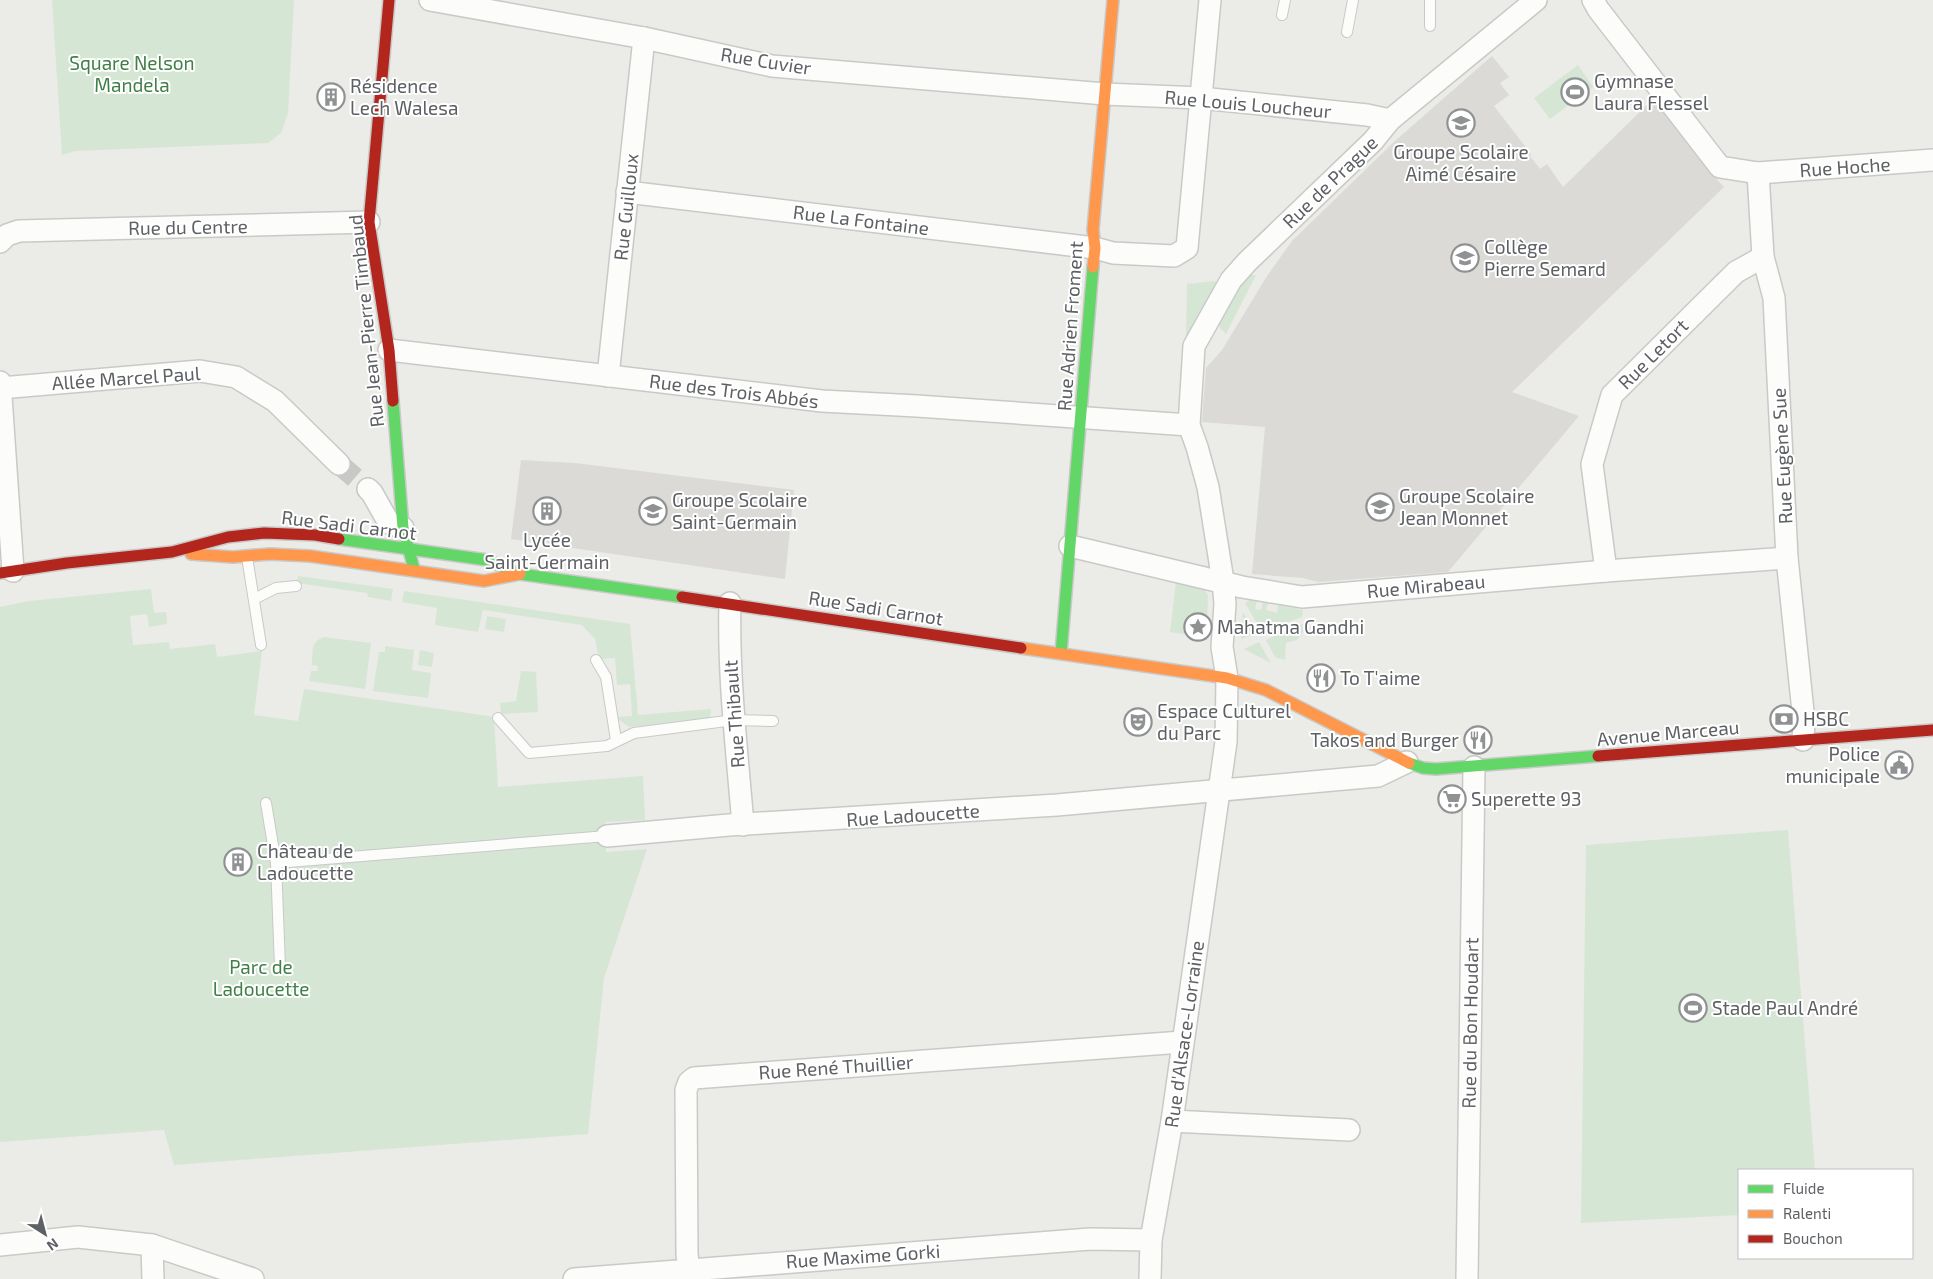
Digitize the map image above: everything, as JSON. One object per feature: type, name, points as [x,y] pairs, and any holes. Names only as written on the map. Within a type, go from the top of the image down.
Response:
[{"type":"main road","name":"Rue Jean-Pierre Timbaud","points":[[389,0],[369,222],[389,350],[405,538],[414,570]]},
{"type":"main road","name":"Rue Adrien Froment","points":[[1062,653],[1095,248],[1093,230],[1113,0]]},
{"type":"main road","name":"Rue Sadi Carnot","points":[[6,572],[172,552],[228,537],[264,533],[405,538],[487,560],[520,574],[730,603],[1227,678],[1266,690],[1407,762]]},
{"type":"main road","name":"Rue Sadi Carnot","points":[[172,552],[233,557],[270,554],[310,556],[484,581],[520,574]]},
{"type":"main road","name":"Avenue Marceau","points":[[1407,762],[1423,768],[1436,769],[1474,767],[1933,730]]},
{"type":"street","name":"Rue Cuvier","points":[[430,0],[644,38],[772,66],[1105,94]]},
{"type":"street","points":[[1201,98],[1210,0]]},
{"type":"street","name":"Rue de Prague","points":[[1189,416],[1194,346],[1232,280],[1247,262],[1373,141],[1390,120],[1536,0]]},
{"type":"street","name":"Rue Hoche","points":[[1594,0],[1598,9],[1720,167],[1758,173],[1933,160]]},
{"type":"street","name":"Rue Guilloux","points":[[608,376],[644,38]]},
{"type":"street","name":"Rue Louis Loucheur","points":[[1105,94],[1201,98],[1367,115],[1390,120]]},
{"type":"street","name":"Rue La Fontaine","points":[[627,192],[1095,248],[1113,253],[1174,256],[1188,248],[1201,98]]},
{"type":"street","name":"Rue Eugène Sue","points":[[1758,173],[1763,257],[1774,298],[1787,558],[1804,721],[1802,740]]},
{"type":"street","name":"Rue du Centre","points":[[3,239],[19,231],[369,222]]},
{"type":"street","name":"Rue Letort","points":[[1606,571],[1592,464],[1612,395],[1736,272],[1763,257]]},
{"type":"street","name":"Rue des Trois Abbés","points":[[389,350],[822,402],[1081,417],[1189,416]]},
{"type":"street","name":"Allée Marcel Paul","points":[[0,388],[200,371],[236,377],[275,402],[339,464]]},
{"type":"street","points":[[0,382],[6,572]]},
{"type":"street","name":"Rue d'Alsace-Lorraine","points":[[1150,1279],[1152,1240],[1172,1121],[1218,790],[1232,742],[1227,678],[1222,647],[1225,604],[1223,581],[1208,487],[1189,416]]},
{"type":"street","points":[[368,489],[390,524],[405,538]]},
{"type":"street","name":"Rue Mirabeau","points":[[1070,546],[1242,587],[1302,597],[1606,571],[1787,558]]},
{"type":"street","name":"Rue Thibault","points":[[730,603],[729,636],[743,825]]},
{"type":"street","name":"Rue Ladoucette","points":[[607,836],[743,825],[1057,805],[1378,776],[1407,762]]},
{"type":"street","name":"Rue du Bon Houdart","points":[[1466,1279],[1474,767]]},
{"type":"street","name":"Rue René Thuillier","points":[[690,1274],[687,1254],[686,1090],[689,1082],[694,1078],[1182,1042]]},
{"type":"street","points":[[1172,1121],[1349,1130]]},
{"type":"street","points":[[0,1245],[78,1237],[152,1245],[253,1279]]},
{"type":"street","name":"Rue Maxime Gorki","points":[[574,1279],[690,1274],[1090,1239],[1152,1240]]},
{"type":"street","points":[[152,1245],[153,1279]]},
{"type":"lane","points":[[1282,15],[1285,0]]},
{"type":"lane","points":[[1347,32],[1353,0]]},
{"type":"lane","points":[[1430,0],[1430,26]]},
{"type":"lane","points":[[247,556],[261,645]]},
{"type":"lane","points":[[254,599],[276,588],[296,586]]},
{"type":"lane","points":[[596,660],[606,677],[616,740]]},
{"type":"lane","points":[[498,718],[529,753],[607,746],[616,740],[634,734],[734,720],[773,720]]},
{"type":"lane","points":[[266,803],[276,863],[280,967]]},
{"type":"lane","points":[[276,863],[607,836]]},
{"type":"shaded area","name":"Collège Pierre Semard","points":[[1492,56],[1509,77],[1500,83],[1509,95],[1494,106],[1531,154],[1530,156],[1540,169],[1547,164],[1563,187],[1654,98],[1709,171],[1724,187],[1512,392],[1579,416],[1448,572],[1318,582],[1303,578],[1252,574],[1265,427],[1202,422],[1206,368],[1222,350],[1267,276],[1292,241],[1396,140]]},
{"type":"shaded area","name":"Groupe Scolaire Saint-Germain","points":[[521,460],[575,463],[794,490],[785,579],[511,539]]},
{"type":"green space","name":"Square Nelson Mandela","points":[[52,0],[294,0],[288,113],[281,133],[268,143],[75,151],[62,155]]},
{"type":"green space","points":[[1578,65],[1593,87],[1550,119],[1534,98]]},
{"type":"green space","points":[[1243,275],[1256,275],[1226,334],[1220,328],[1218,322]]},
{"type":"green space","points":[[1214,281],[1223,286],[1191,338],[1186,335],[1187,284]]},
{"type":"green space","points":[[298,576],[393,589],[391,601],[368,597],[367,593],[297,583]]},
{"type":"green space","points":[[1176,582],[1203,588],[1208,595],[1207,623],[1195,623],[1192,626],[1191,635],[1170,632]]},
{"type":"green space","name":"Parc de Ladoucette","points":[[151,589],[154,613],[166,612],[167,624],[149,627],[147,614],[130,616],[133,645],[169,642],[170,649],[215,644],[217,657],[262,651],[254,715],[298,721],[304,689],[488,716],[494,718],[498,787],[643,776],[645,820],[605,822],[606,852],[647,849],[604,978],[588,1134],[174,1165],[164,1130],[0,1142],[0,607],[29,601]]},
{"type":"green space","points":[[404,591],[630,624],[638,715],[711,709],[710,719],[629,727],[619,720],[619,717],[632,716],[630,684],[617,685],[615,658],[599,659],[595,639],[582,625],[483,610],[478,632],[435,625],[437,608],[402,602]]},
{"type":"green space","points":[[1251,599],[1257,600],[1255,609],[1261,610],[1263,602],[1268,603],[1266,610],[1277,613],[1278,605],[1303,610],[1302,617],[1262,632],[1245,603]]},
{"type":"green space","points":[[1243,612],[1254,634],[1241,639]]},
{"type":"green space","points":[[487,616],[506,619],[504,632],[485,629]]},
{"type":"green space","points":[[1307,622],[1308,624],[1297,640],[1286,643],[1285,660],[1275,657],[1266,640]]},
{"type":"green space","points":[[324,637],[371,643],[365,689],[309,681],[311,671],[317,671],[318,666],[312,665],[314,644]]},
{"type":"green space","points":[[1259,642],[1271,663],[1244,649]]},
{"type":"green space","points":[[385,646],[414,650],[412,670],[431,673],[428,698],[373,691],[379,652],[385,652]]},
{"type":"green space","points":[[420,650],[434,653],[432,667],[418,665]]},
{"type":"green space","points":[[521,671],[536,672],[538,712],[501,714],[500,703],[516,701]]},
{"type":"green space","name":"Stade Paul André","points":[[1788,830],[1815,1169],[1738,1169],[1738,1215],[1581,1223],[1586,845]]},
{"type":"tunnel","points":[[339,464],[368,489]]},
{"type":"traffic: fast","points":[[1061,653],[1093,267]]},
{"type":"traffic: fast","points":[[393,401],[403,528],[414,569]]},
{"type":"traffic: fast","points":[[339,539],[487,560],[520,574],[682,597]]},
{"type":"traffic: fast","points":[[1409,763],[1423,768],[1436,769],[1598,756]]},
{"type":"traffic: slow","points":[[1093,267],[1095,248],[1093,230],[1113,0]]},
{"type":"traffic: slow","points":[[191,554],[233,557],[270,554],[310,556],[484,581],[520,574]]},
{"type":"traffic: slow","points":[[1021,648],[1227,678],[1266,690],[1409,763]]},
{"type":"traffic: jam","points":[[389,0],[369,222],[389,350],[393,401]]},
{"type":"traffic: jam","points":[[0,573],[67,563],[172,552],[228,537],[264,533],[315,535],[339,539]]},
{"type":"traffic: jam","points":[[682,597],[1021,648]]},
{"type":"traffic: jam","points":[[1598,756],[1933,730]]},
{"type":"place","name":"Gymnase Laura Flessel","points":[[1575,92]]},
{"type":"place","name":"Résidence Lech Walesa","points":[[331,97]]},
{"type":"place","name":"Groupe Scolaire Aimé Césaire","points":[[1461,123]]},
{"type":"place","name":"Collège Pierre Semard","points":[[1465,258]]},
{"type":"place","name":"Groupe Scolaire Jean Monnet","points":[[1380,507]]},
{"type":"place","name":"Lycée Saint-Germain","points":[[547,511]]},
{"type":"place","name":"Groupe Scolaire Saint-Germain","points":[[653,511]]},
{"type":"place","name":"Mahatma Gandhi","points":[[1198,627]]},
{"type":"place","name":"To T'aime","points":[[1321,678]]},
{"type":"place","name":"HSBC","points":[[1784,719]]},
{"type":"place","name":"Espace Culturel du Parc","points":[[1138,722]]},
{"type":"place","name":"Takos and Burger","points":[[1478,740]]},
{"type":"place","name":"Police municipale","points":[[1899,765]]},
{"type":"place","name":"Superette 93","points":[[1452,799]]},
{"type":"place","name":"Château de Ladoucette","points":[[238,862]]},
{"type":"place","name":"Stade Paul André","points":[[1693,1008]]}]
